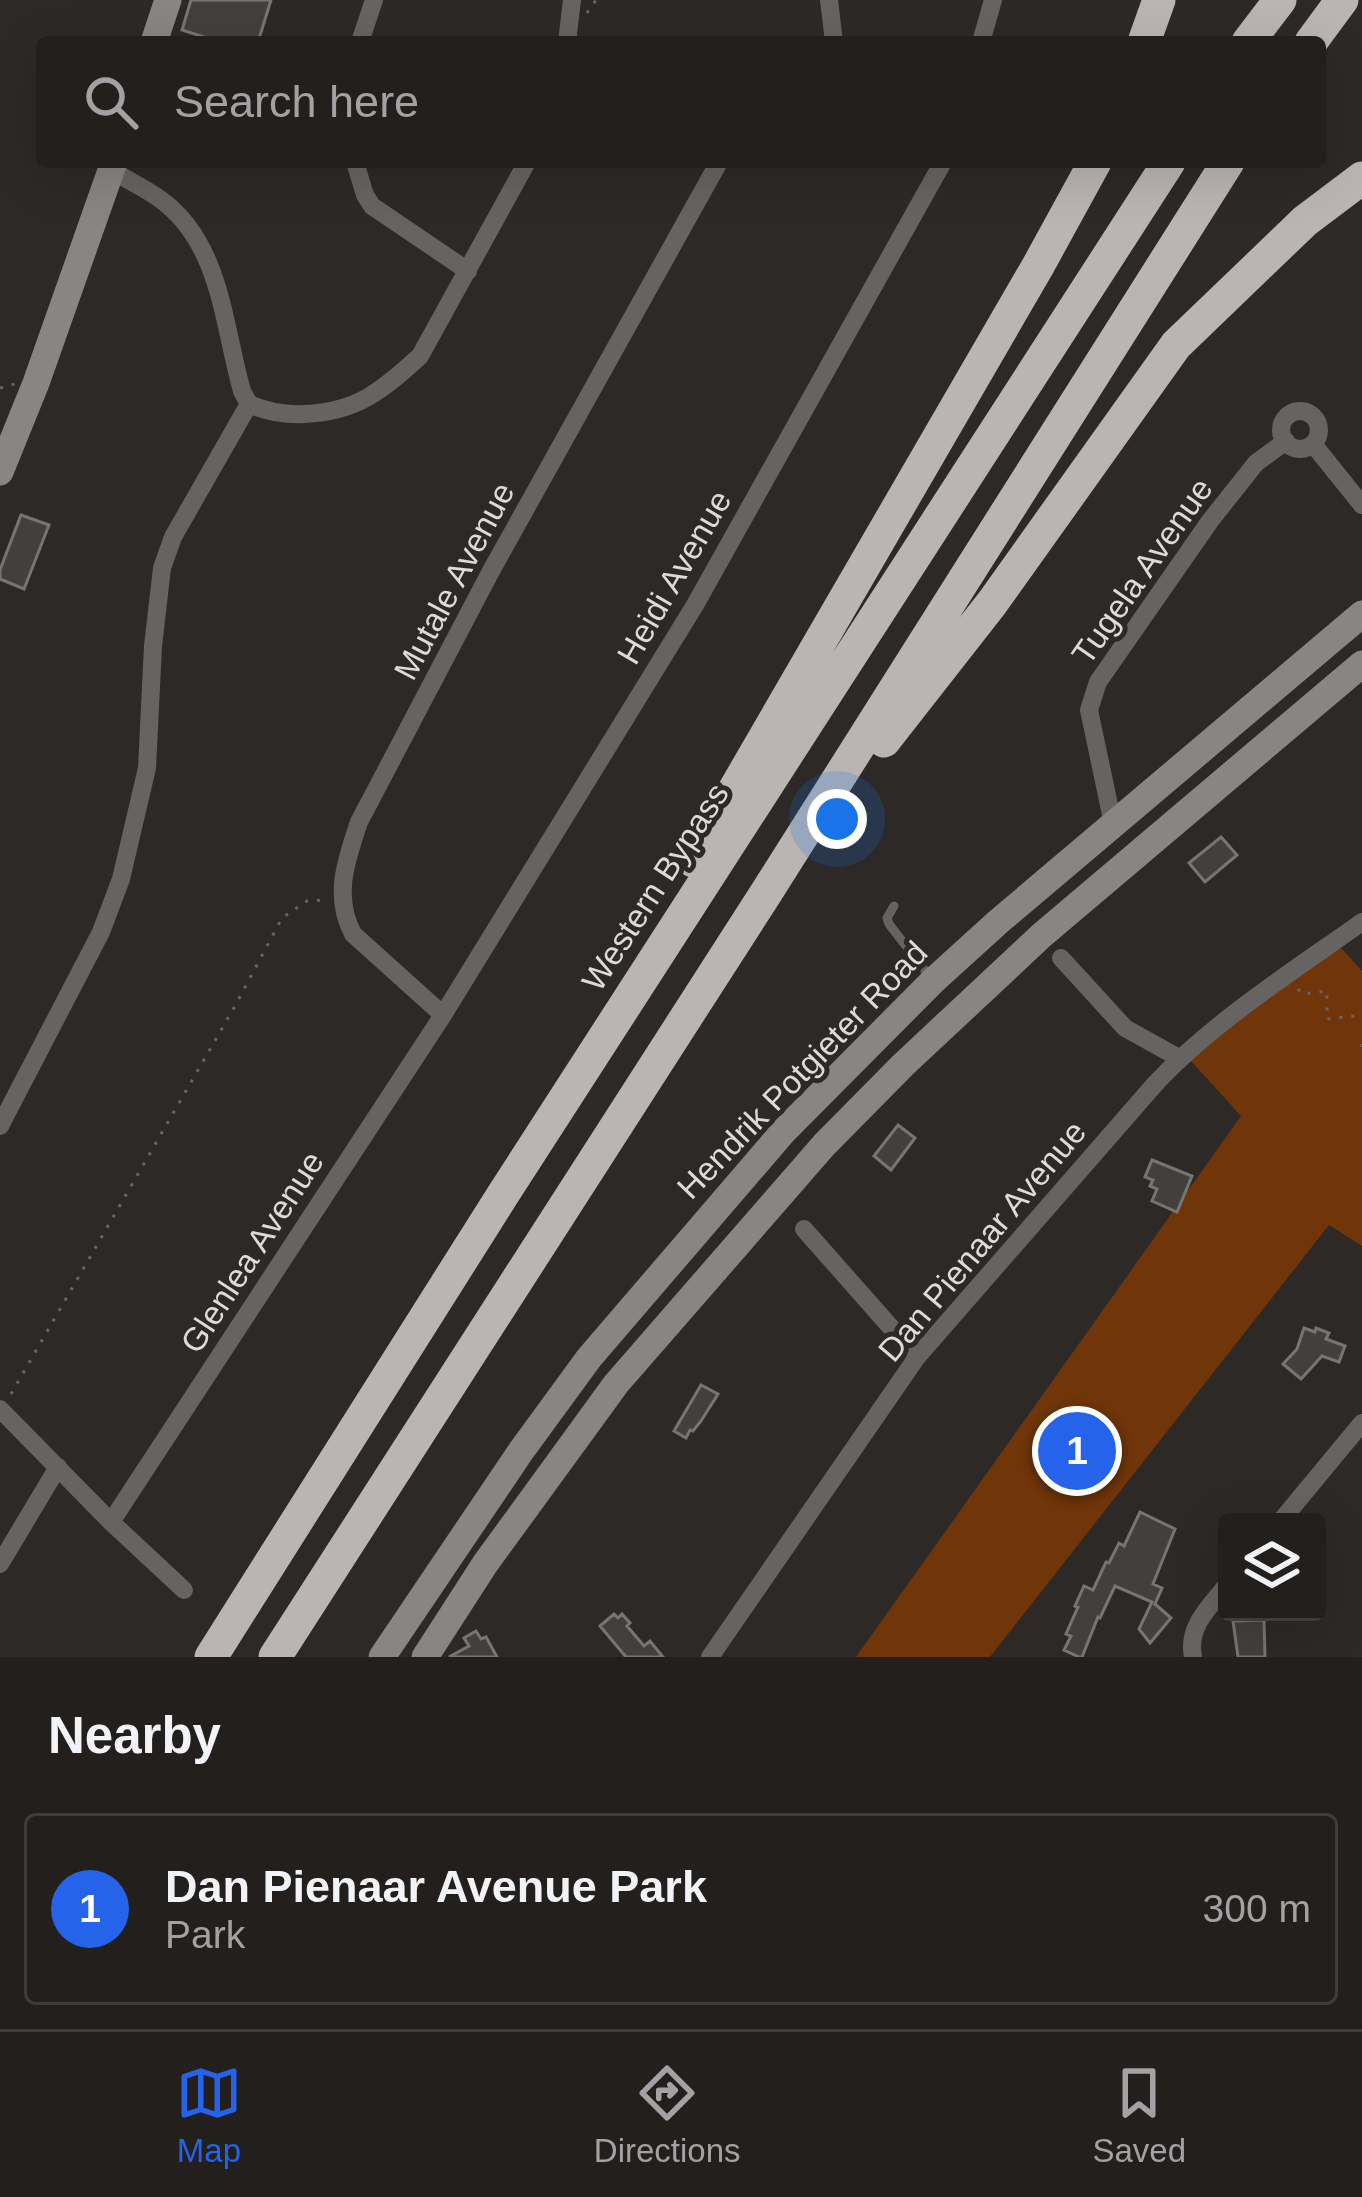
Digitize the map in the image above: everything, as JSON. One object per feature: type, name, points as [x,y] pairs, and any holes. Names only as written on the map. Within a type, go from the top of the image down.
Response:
[{"type":"highway","points":[[1146,36],[1159,0]]},
{"type":"highway","points":[[1253,36],[1280,0]]},
{"type":"highway","points":[[1315,36],[1342,0]]},
{"type":"highway","points":[[502,1196],[1091,168]]},
{"type":"highway","name":"Western Bypass","points":[[212,1657],[502,1196],[1164,168]]},
{"type":"highway","points":[[275,1657],[1224,168]]},
{"type":"highway","points":[[766,893],[992,603],[1176,345],[1305,221],[1362,178]]},
{"type":"main road","points":[[156,36],[169,0]]},
{"type":"main road","points":[[0,472],[112,168]]},
{"type":"main road","name":"Hendrik Potgieter Road","points":[[382,1657],[589,1358],[782,1132],[998,922],[1362,614]]},
{"type":"main road","name":"Hendrik Potgieter Road","points":[[425,1657],[485,1564],[616,1384],[824,1145],[1042,935],[1362,664]]},
{"type":"street","points":[[362,36],[374,0]]},
{"type":"street","points":[[567,36],[572,0]]},
{"type":"street","points":[[829,0],[833,36]]},
{"type":"street","points":[[983,36],[993,0]]},
{"type":"street","points":[[116,168],[186,223],[204,250],[249,404],[271,412],[316,413],[339,410],[371,396],[420,356],[524,168]]},
{"type":"street","points":[[357,168],[372,206],[468,271]]},
{"type":"street","name":"Mutale Avenue","points":[[343,900],[348,854],[359,822],[491,571],[716,168]]},
{"type":"street","name":"Heidi Avenue","points":[[443,1015],[694,605],[940,168]]},
{"type":"street","points":[[0,1126],[84,967],[121,879],[147,768],[162,568],[173,537],[249,404]]},
{"type":"street","name":"Tugela Avenue","points":[[1113,824],[1089,710],[1098,682],[1210,520],[1256,464],[1286,441],[1282,435],[1288,415],[1302,411],[1314,417],[1319,431],[1312,444],[1362,505]]},
{"type":"street","points":[[1286,441],[1299,448],[1312,444]]},
{"type":"street","points":[[343,900],[344,917],[353,934],[443,1015]]},
{"type":"street","name":"Dan Pienaar Avenue","points":[[710,1657],[917,1357],[1180,1058],[1362,922]]},
{"type":"street","points":[[1061,958],[1125,1028],[1180,1058]]},
{"type":"street","name":"Glenlea Avenue","points":[[111,1522],[443,1015]]},
{"type":"street","points":[[804,1229],[917,1357]]},
{"type":"street","points":[[1,1410],[184,1590]]},
{"type":"street","points":[[1287,1513],[1362,1423]]},
{"type":"street","points":[[0,1564],[58,1467]]},
{"type":"street","points":[[1193,1657],[1192,1633],[1218,1597]]},
{"type":"lane","points":[[894,906],[889,924],[934,981]]},
{"type":"path","points":[[1,1410],[283,918],[307,901],[343,900]]},
{"type":"path","points":[[1287,976],[1302,994],[1327,991],[1327,1018],[1362,1015]]},
{"type":"path","points":[[1362,1044],[1362,1052]]},
{"type":"shaded area","points":[[1335,941],[1362,971],[1362,1246],[1329,1225],[990,1657],[856,1657],[1241,1116],[1181,1050]]},
{"type":"building","points":[[191,0],[271,0],[260,36],[201,36],[182,30]]},
{"type":"building","points":[[21,515],[49,525],[24,589],[0,579]]},
{"type":"building","points":[[1221,837],[1237,855],[1205,882],[1189,863]]},
{"type":"building","points":[[898,1125],[915,1138],[891,1170],[874,1156]]},
{"type":"building","points":[[1152,1160],[1192,1176],[1177,1212],[1152,1201],[1157,1189],[1145,1177]]},
{"type":"building","points":[[1304,1328],[1329,1333],[1326,1339],[1345,1346],[1339,1362],[1322,1356],[1301,1379],[1283,1364],[1297,1349]]},
{"type":"building","points":[[701,1385],[718,1394],[686,1438],[674,1431]]},
{"type":"building","points":[[1140,1512],[1175,1529],[1153,1584],[1162,1588],[1155,1604],[1171,1618],[1150,1643],[1139,1629],[1152,1602],[1115,1586],[1082,1657],[1064,1650],[1084,1586],[1093,1590],[1119,1543],[1124,1546]]},
{"type":"building","points":[[614,1614],[618,1618],[622,1614],[644,1646],[650,1641],[663,1657],[626,1657],[600,1626]]},
{"type":"building","points":[[1233,1621],[1264,1621],[1265,1657],[1238,1657]]},
{"type":"building","points":[[476,1631],[481,1639],[486,1637],[497,1657],[449,1657],[469,1646],[464,1638]]},
{"type":"place","name":"Dan Pienaar Avenue Park","points":[[1077,1451]]}]
